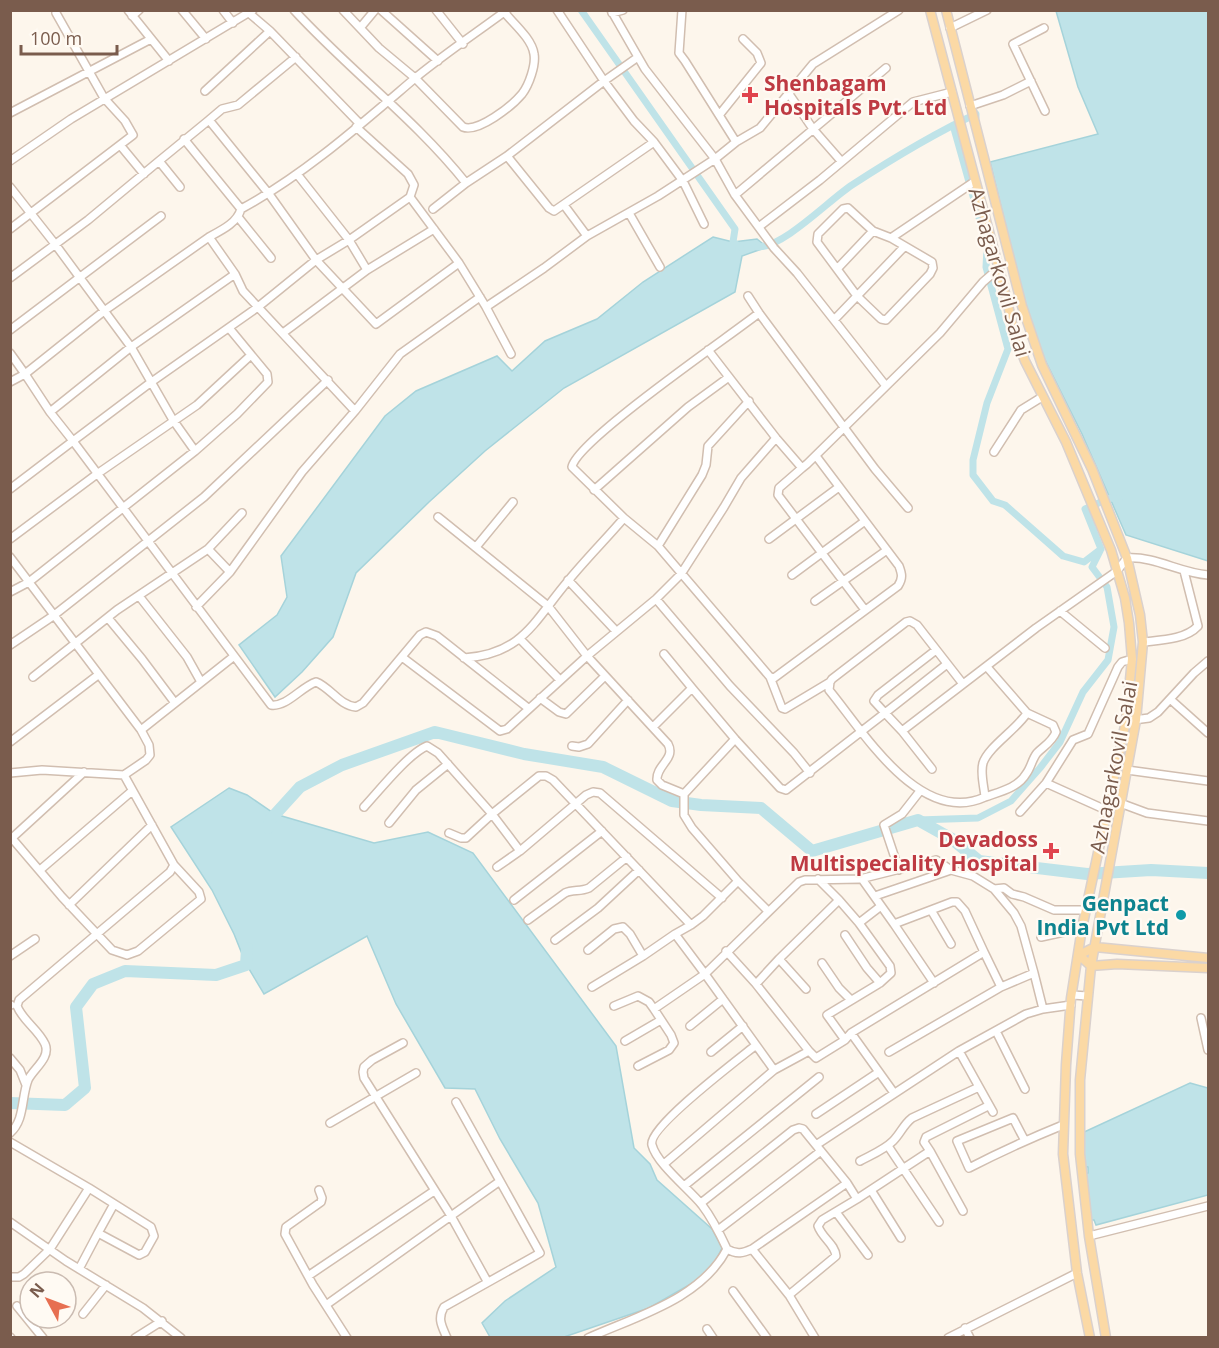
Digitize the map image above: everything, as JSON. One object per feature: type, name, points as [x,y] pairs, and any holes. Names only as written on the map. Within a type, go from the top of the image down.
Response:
[{"type":"main road","name":"Azhagarkovil Salai","points":[[930,10],[961,127],[971,185],[1016,338],[1042,397],[1066,442],[1111,550],[1130,624],[1132,659],[1126,721],[1082,928],[1071,1005],[1063,1125],[1063,1154],[1077,1273],[1090,1338]]},
{"type":"main road","name":"Azhagarkovil Salai","points":[[946,10],[1022,306],[1042,365],[1092,469],[1127,558],[1143,642],[1136,720],[1091,966],[1080,1080],[1080,1154],[1089,1236],[1106,1338]]},
{"type":"main road","points":[[1209,958],[1095,947],[1079,955],[1091,966],[1117,964],[1209,968]]},
{"type":"street","points":[[139,10],[130,13],[170,61]]},
{"type":"street","points":[[182,10],[206,39]]},
{"type":"street","points":[[223,10],[233,23]]},
{"type":"street","points":[[294,10],[328,46],[447,159],[466,183]]},
{"type":"street","points":[[10,382],[25,374],[104,311],[209,237],[224,229],[238,217],[241,209],[269,194],[297,174],[389,102],[415,78],[506,11],[531,45],[535,60],[528,84],[510,106],[472,129],[466,128],[415,78],[379,48],[343,10]]},
{"type":"street","points":[[360,28],[375,10]]},
{"type":"street","points":[[381,10],[438,61]]},
{"type":"street","points":[[557,10],[604,81],[683,181],[704,224]]},
{"type":"street","points":[[623,10],[611,12],[638,57],[715,159],[735,195],[774,248],[886,386]]},
{"type":"street","points":[[682,10],[677,50],[736,142]]},
{"type":"street","points":[[486,307],[587,236],[683,181],[736,142],[760,128],[806,72],[821,58],[900,10]]},
{"type":"street","points":[[950,28],[987,10]]},
{"type":"street","points":[[10,161],[104,98],[251,12],[358,125],[408,174],[414,185],[410,197],[316,260],[258,307],[150,383],[10,489]]},
{"type":"street","points":[[440,12],[463,44]]},
{"type":"street","points":[[10,229],[133,135],[125,121],[104,98],[56,13]]},
{"type":"street","points":[[1044,28],[1013,44],[1045,111]]},
{"type":"street","points":[[205,91],[270,31]]},
{"type":"street","points":[[10,113],[152,39]]},
{"type":"street","points":[[720,114],[760,63],[757,53],[743,39]]},
{"type":"street","points":[[10,278],[144,174],[222,109],[238,105],[296,57]]},
{"type":"street","points":[[433,209],[638,57]]},
{"type":"street","points":[[735,195],[886,68]]},
{"type":"street","points":[[971,113],[1031,81]]},
{"type":"street","points":[[760,226],[820,180],[913,102],[952,92]]},
{"type":"street","points":[[789,94],[813,129],[841,161]]},
{"type":"street","points":[[209,120],[269,194],[316,260],[376,324],[459,263]]},
{"type":"street","points":[[184,139],[241,209]]},
{"type":"street","points":[[507,156],[549,208],[554,211],[654,142]]},
{"type":"street","points":[[120,146],[144,174]]},
{"type":"street","points":[[159,161],[180,188]]},
{"type":"street","points":[[297,174],[349,240],[367,270]]},
{"type":"street","points":[[891,238],[971,185]]},
{"type":"street","points":[[10,188],[55,244],[130,347],[173,420],[195,451]]},
{"type":"street","points":[[410,197],[459,263],[511,354]]},
{"type":"street","points":[[564,205],[587,236]]},
{"type":"street","points":[[846,208],[851,209],[873,231],[891,238],[932,262],[933,268],[930,274],[884,320],[857,296],[817,242],[818,234],[846,208]]},
{"type":"street","points":[[629,213],[660,267]]},
{"type":"street","points":[[10,330],[161,216]]},
{"type":"street","points":[[238,217],[271,258]]},
{"type":"street","points":[[283,333],[367,270],[434,229]]},
{"type":"street","points":[[837,269],[873,231]]},
{"type":"street","points":[[209,237],[236,274],[243,291],[355,411]]},
{"type":"street","points":[[834,320],[904,247]]},
{"type":"street","points":[[50,412],[130,347],[236,274]]},
{"type":"street","points":[[865,610],[777,491],[816,456],[940,333],[983,282],[996,274]]},
{"type":"street","points":[[748,296],[844,428],[908,508]]},
{"type":"street","points":[[196,607],[230,572],[302,472],[400,354],[480,297]]},
{"type":"street","points":[[759,313],[643,399],[576,458],[572,464],[574,471],[658,546],[770,677],[782,708],[785,709],[830,682],[910,621],[917,624],[963,684]]},
{"type":"street","points":[[10,592],[29,582],[195,451],[266,386],[267,374],[229,328]]},
{"type":"street","points":[[708,350],[802,468]]},
{"type":"street","points":[[10,353],[50,412],[124,507],[147,541],[271,705],[281,703],[316,682],[340,701],[356,707],[363,703],[420,635],[426,632],[437,636],[528,708]]},
{"type":"street","points":[[10,539],[97,474],[197,405],[251,355]]},
{"type":"street","points":[[594,490],[681,413],[729,377]]},
{"type":"street","points":[[10,645],[53,616],[204,497],[328,380]]},
{"type":"street","points":[[994,452],[1021,410],[1042,397]]},
{"type":"street","points":[[658,546],[702,476],[708,446],[749,401]]},
{"type":"street","points":[[402,657],[500,732],[507,729],[587,656],[656,599],[681,574],[741,478],[776,438]]},
{"type":"street","points":[[770,677],[774,678],[780,674],[897,586],[901,580],[902,573],[899,566],[816,456]]},
{"type":"street","points":[[769,539],[839,487]]},
{"type":"street","points":[[476,546],[513,502]]},
{"type":"street","points":[[33,677],[108,618],[171,572],[208,549],[242,513]]},
{"type":"street","points":[[438,517],[548,606],[587,656],[653,727],[671,750],[656,776],[657,780],[684,796]]},
{"type":"street","points":[[464,658],[498,652],[520,639],[568,580],[624,518]]},
{"type":"street","points":[[792,575],[865,521]]},
{"type":"street","points":[[208,549],[230,572]]},
{"type":"street","points":[[815,601],[887,550]]},
{"type":"street","points":[[10,557],[141,730],[149,745],[150,755],[124,775],[42,770],[10,773]]},
{"type":"street","points":[[902,731],[1060,611],[1117,572],[1127,558],[1154,561],[1184,571],[1209,575]]},
{"type":"street","points":[[1143,642],[1174,638],[1198,626],[1188,595],[1184,571]]},
{"type":"street","points":[[568,580],[616,631]]},
{"type":"street","points":[[139,596],[187,657],[201,682]]},
{"type":"street","points":[[656,599],[730,686],[810,773]]},
{"type":"street","points":[[1060,611],[1105,648]]},
{"type":"street","points":[[108,618],[174,702]]},
{"type":"street","points":[[520,639],[560,680]]},
{"type":"street","points":[[932,769],[902,731],[874,701],[874,698],[936,650]]},
{"type":"street","points":[[664,654],[735,739],[782,789],[792,787],[947,663]]},
{"type":"street","points":[[141,730],[234,657]]},
{"type":"street","points":[[1020,812],[1046,783],[1073,740],[1085,736],[1092,729],[1119,664],[1132,659]]},
{"type":"street","points":[[1126,721],[1149,718],[1158,712],[1194,673],[1209,661]]},
{"type":"street","points":[[830,682],[829,690],[884,759],[903,778],[920,790],[956,802],[972,801],[1020,782],[1026,776],[1036,754],[1054,737],[1056,732],[1053,724],[1027,713],[987,667]]},
{"type":"street","points":[[10,742],[98,675]]},
{"type":"street","points":[[540,698],[559,712],[567,714],[605,676]]},
{"type":"street","points":[[653,727],[692,688]]},
{"type":"street","points":[[1170,699],[1209,733]]},
{"type":"street","points":[[572,746],[579,747],[588,744],[628,700]]},
{"type":"street","points":[[985,796],[983,762],[1022,722],[1027,713]]},
{"type":"street","points":[[735,739],[684,796],[684,815],[692,828],[738,881],[768,911]]},
{"type":"street","points":[[364,807],[421,748],[432,747],[492,814],[520,851]]},
{"type":"street","points":[[389,823],[416,790],[448,764]]},
{"type":"street","points":[[1127,770],[1209,781]]},
{"type":"street","points":[[84,772],[11,837],[69,905],[112,950],[127,955],[138,951],[201,899],[199,892],[174,865],[124,775]]},
{"type":"street","points":[[449,833],[466,838],[539,776],[546,776],[553,780],[691,925]]},
{"type":"street","points":[[1046,783],[1106,810]]},
{"type":"street","points":[[900,870],[884,828],[886,822],[902,814],[920,790]]},
{"type":"street","points":[[40,870],[132,791]]},
{"type":"street","points":[[497,867],[520,851],[586,795],[593,792],[600,793],[722,898]]},
{"type":"street","points":[[1120,803],[1147,813],[1209,821]]},
{"type":"street","points":[[69,905],[152,825]]},
{"type":"street","points":[[514,900],[602,831]]},
{"type":"street","points":[[528,920],[564,893],[589,888],[627,857]]},
{"type":"street","points":[[654,1009],[705,974],[799,882],[818,879],[862,879],[936,860],[951,870],[973,876],[994,889],[1014,913],[1021,926],[1043,1009]]},
{"type":"street","points":[[10,1133],[18,1124],[26,1085],[30,1076],[42,1062],[46,1050],[43,1041],[12,1005],[170,872],[174,865]]},
{"type":"street","points":[[555,940],[598,908],[639,870]]},
{"type":"street","points":[[875,896],[951,870]]},
{"type":"street","points":[[818,879],[859,922],[892,970],[889,976],[827,1015],[845,1040]]},
{"type":"street","points":[[862,879],[934,983]]},
{"type":"street","points":[[592,987],[691,925],[738,881]]},
{"type":"street","points":[[994,889],[1004,888],[1012,894],[1054,910],[1085,910]]},
{"type":"street","points":[[756,984],[839,900]]},
{"type":"street","points":[[894,924],[952,902],[961,905],[980,938],[984,952],[1001,987]]},
{"type":"street","points":[[859,922],[881,906]]},
{"type":"street","points":[[931,910],[951,945]]},
{"type":"street","points":[[588,950],[614,929],[623,927],[644,956]]},
{"type":"street","points":[[1041,937],[1082,928]]},
{"type":"street","points":[[675,934],[774,1070]]},
{"type":"street","points":[[845,935],[867,968],[880,982]]},
{"type":"street","points":[[10,956],[35,939]]},
{"type":"street","points":[[726,951],[816,1058],[845,1040],[851,1033],[984,952]]},
{"type":"street","points":[[779,959],[806,989]]},
{"type":"street","points":[[822,963],[839,988],[851,1000]]},
{"type":"street","points":[[889,1052],[1001,987],[1034,974]]},
{"type":"street","points":[[1072,995],[1088,996]]},
{"type":"street","points":[[614,1006],[638,996],[649,1002],[673,1039],[672,1047],[638,1066]]},
{"type":"street","points":[[690,1026],[723,999]]},
{"type":"street","points":[[718,1230],[818,1148],[959,1051],[1026,1014],[1071,1005]]},
{"type":"street","points":[[1201,1018],[1209,1050]]},
{"type":"street","points":[[625,1041],[661,1020]]},
{"type":"street","points":[[711,1052],[743,1026]]},
{"type":"street","points":[[996,1030],[1025,1089]]},
{"type":"street","points":[[851,1033],[894,1094]]},
{"type":"street","points":[[403,1043],[372,1060],[364,1068],[364,1077],[451,1216],[488,1281]]},
{"type":"street","points":[[756,1045],[691,1098],[656,1131],[651,1142],[652,1147],[664,1164],[701,1203],[727,1249],[733,1252],[741,1253],[752,1249],[846,1183]]},
{"type":"street","points":[[664,1164],[774,1070],[808,1051]]},
{"type":"street","points":[[959,1051],[990,1109],[926,1137],[924,1142],[963,1211]]},
{"type":"street","points":[[10,1058],[20,1070],[26,1085]]},
{"type":"street","points":[[816,1114],[879,1072]]},
{"type":"street","points":[[330,1123],[416,1073]]},
{"type":"street","points":[[684,1186],[819,1077]]},
{"type":"street","points":[[860,1161],[888,1146],[912,1118],[979,1087]]},
{"type":"street","points":[[447,1338],[440,1321],[440,1314],[444,1307],[540,1253],[456,1102]]},
{"type":"street","points":[[1025,1141],[1013,1118],[957,1141],[969,1168],[1063,1125]]},
{"type":"street","points":[[701,1203],[793,1130],[799,1128],[803,1129],[857,1199]]},
{"type":"street","points":[[10,1142],[114,1204],[153,1230],[154,1236],[145,1252],[136,1255],[98,1233]]},
{"type":"street","points":[[888,1146],[939,1222]]},
{"type":"street","points":[[789,1296],[837,1256],[835,1249],[818,1229],[822,1220],[930,1151]]},
{"type":"street","points":[[326,1305],[500,1181]]},
{"type":"street","points":[[10,1277],[19,1277],[24,1274],[50,1249],[88,1188]]},
{"type":"street","points":[[319,1190],[321,1202],[290,1224],[284,1231],[308,1276],[347,1338]]},
{"type":"street","points":[[871,1190],[901,1238]]},
{"type":"street","points":[[308,1276],[434,1191]]},
{"type":"street","points":[[79,1269],[114,1204]]},
{"type":"street","points":[[1089,1236],[1209,1206]]},
{"type":"street","points":[[836,1212],[868,1255]]},
{"type":"street","points":[[10,1222],[162,1321],[181,1338]]},
{"type":"street","points":[[588,1338],[650,1312],[685,1292],[712,1273],[727,1249]]},
{"type":"street","points":[[752,1249],[789,1296],[815,1338]]},
{"type":"street","points":[[948,1338],[1077,1273]]},
{"type":"street","points":[[83,1314],[106,1285]]},
{"type":"street","points":[[733,1291],[766,1338]]},
{"type":"street","points":[[17,1306],[43,1338]]},
{"type":"street","points":[[135,1338],[162,1321]]},
{"type":"street","points":[[965,1328],[970,1338]]},
{"type":"street","points":[[707,1329],[713,1338]]},
{"type":"water","points":[[1056,11],[1208,11],[1208,561],[1126,535],[1082,434],[1044,358],[1026,309],[990,162],[1098,134],[1078,87]]},
{"type":"water","points":[[713,237],[733,242],[757,239],[767,247],[742,256],[735,292],[564,388],[485,451],[429,502],[356,573],[333,637],[302,672],[275,697],[239,645],[277,615],[287,597],[281,556],[385,416],[416,391],[497,356],[512,371],[545,341],[597,319],[643,282]]},
{"type":"water","points":[[229,788],[247,795],[275,814],[374,843],[428,832],[473,853],[616,1046],[634,1148],[650,1164],[657,1180],[712,1229],[722,1248],[713,1266],[696,1281],[649,1308],[564,1337],[490,1337],[482,1323],[505,1301],[556,1267],[538,1203],[500,1139],[475,1089],[445,1088],[396,1004],[367,936],[264,994],[246,964],[212,890],[171,827]]},
{"type":"water","points":[[1190,1083],[1208,1088],[1208,1195],[1096,1225],[1094,1220],[1090,1220],[1085,1174],[1088,1173],[1088,1167],[1084,1166],[1082,1133]]},
{"type":"waterway","points":[[581,10],[735,229],[733,242],[740,247]]},
{"type":"waterway","points":[[758,247],[769,245],[793,231],[852,185],[897,156],[976,114],[976,117]]},
{"type":"waterway","points":[[953,125],[987,248],[986,267],[1008,349],[987,403],[973,460],[973,475],[993,501],[1005,505],[1063,556],[1084,562],[1101,549],[1085,509],[1110,498],[1119,499]]},
{"type":"waterway","points":[[918,820],[978,818],[1011,801],[1060,742],[1083,692],[1108,660],[1114,627],[1107,587],[1092,567],[1100,551]]},
{"type":"waterway","points":[[268,828],[270,820],[300,787],[342,765],[435,732],[524,754],[603,767],[672,801],[761,808],[812,851],[918,820],[952,839],[979,861],[1087,874],[1151,870],[1208,873]]},
{"type":"waterway","points":[[10,1103],[65,1105],[85,1088],[76,1007],[93,984],[125,971],[216,975],[246,965],[247,948]]},
{"type":"place","name":"Shenbagam Hospitals Pvt. Ltd","points":[[750,95]]},
{"type":"place","name":"Devadoss Multispeciality Hospital","points":[[1051,851]]},
{"type":"place","name":"Genpact India Pvt Ltd","points":[[1181,915]]}]
